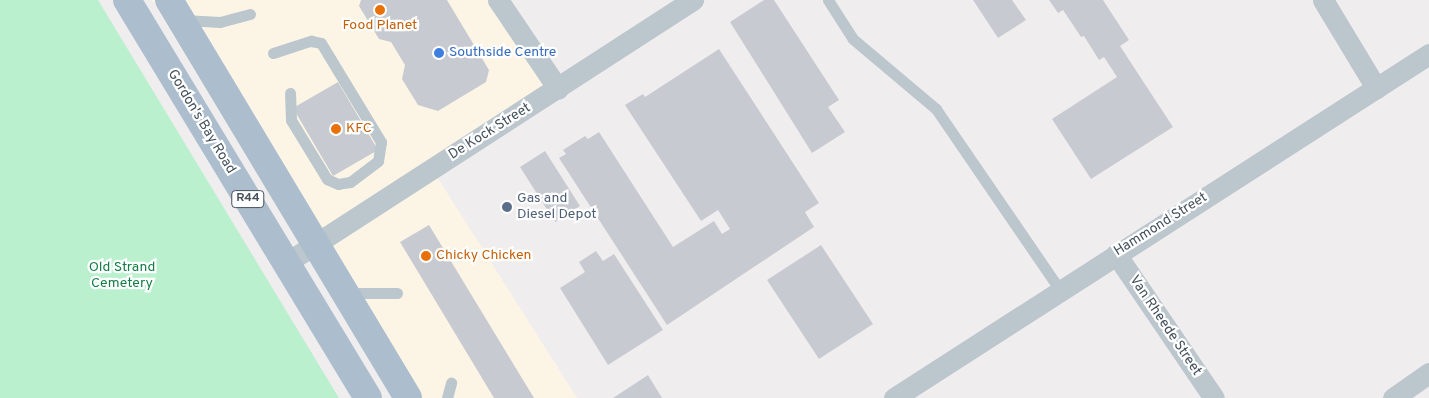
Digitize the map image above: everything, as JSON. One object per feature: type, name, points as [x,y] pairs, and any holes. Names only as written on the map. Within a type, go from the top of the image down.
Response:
[{"type":"main road","name":"Gordon's Bay Road","points":[[127,0],[368,398]]},
{"type":"main road","name":"R44","points":[[174,10],[408,398]]},
{"type":"street","points":[[498,0],[558,89]]},
{"type":"street","name":"De Kock Street","points":[[286,263],[694,0]]},
{"type":"street","points":[[1323,0],[1376,88]]},
{"type":"street","name":"Hammond Street","points":[[894,398],[1429,54]]},
{"type":"street","name":"Van Rheede Street","points":[[1116,254],[1214,398]]},
{"type":"street","points":[[1392,398],[1429,373]]},
{"type":"lane","points":[[828,0],[853,39],[936,109],[1060,290]]},
{"type":"lane","points":[[174,10],[220,22],[250,14]]},
{"type":"lane","points":[[273,53],[311,41],[321,43],[381,142],[378,161],[350,182],[338,184],[327,179],[291,120],[290,92]]},
{"type":"lane","points":[[345,293],[397,293]]},
{"type":"lane","points":[[447,398],[451,382]]},
{"type":"shaded area","points":[[152,0],[505,0],[561,85],[432,169],[577,398],[392,398]]},
{"type":"green space","name":"Old Strand Cemetery","points":[[0,0],[98,0],[339,398],[0,398]]},
{"type":"building","name":"Southside Centre","points":[[361,0],[447,0],[489,70],[486,82],[438,111],[418,105],[402,79],[405,65],[391,42],[379,39],[359,6]]},
{"type":"building","points":[[764,0],[774,0],[839,100],[828,107],[845,132],[812,153],[730,22]]},
{"type":"building","points":[[973,0],[1012,0],[1026,20],[998,38]]},
{"type":"building","points":[[1049,0],[1103,0],[1129,40],[1120,46],[1173,127],[1091,179],[1052,119],[1117,77],[1104,57],[1099,60],[1084,36],[1081,37],[1063,10],[1058,13]]},
{"type":"building","points":[[719,49],[819,203],[805,212],[814,227],[667,325],[559,158],[566,154],[563,150],[585,136],[588,139],[599,132],[673,247],[714,221],[722,234],[730,229],[718,210],[701,221],[625,105],[643,94],[645,97]]},
{"type":"building","name":"KFC","points":[[338,82],[378,150],[333,176],[293,108]]},
{"type":"building","points":[[545,151],[580,206],[555,222],[520,167]]},
{"type":"building","points":[[429,225],[534,398],[494,398],[400,242]]},
{"type":"building","points":[[821,245],[873,324],[819,359],[767,280]]},
{"type":"building","points":[[596,251],[603,261],[614,254],[663,330],[608,365],[560,288],[585,272],[579,262]]},
{"type":"building","points":[[648,375],[662,398],[613,398]]},
{"type":"place","name":"Food Planet","points":[[380,10]]},
{"type":"place","name":"Southside Centre","points":[[439,53]]},
{"type":"place","name":"KFC","points":[[336,129]]},
{"type":"place","name":"Gas and Diesel Depot","points":[[507,207]]},
{"type":"place","name":"Chicky Chicken","points":[[426,256]]}]
